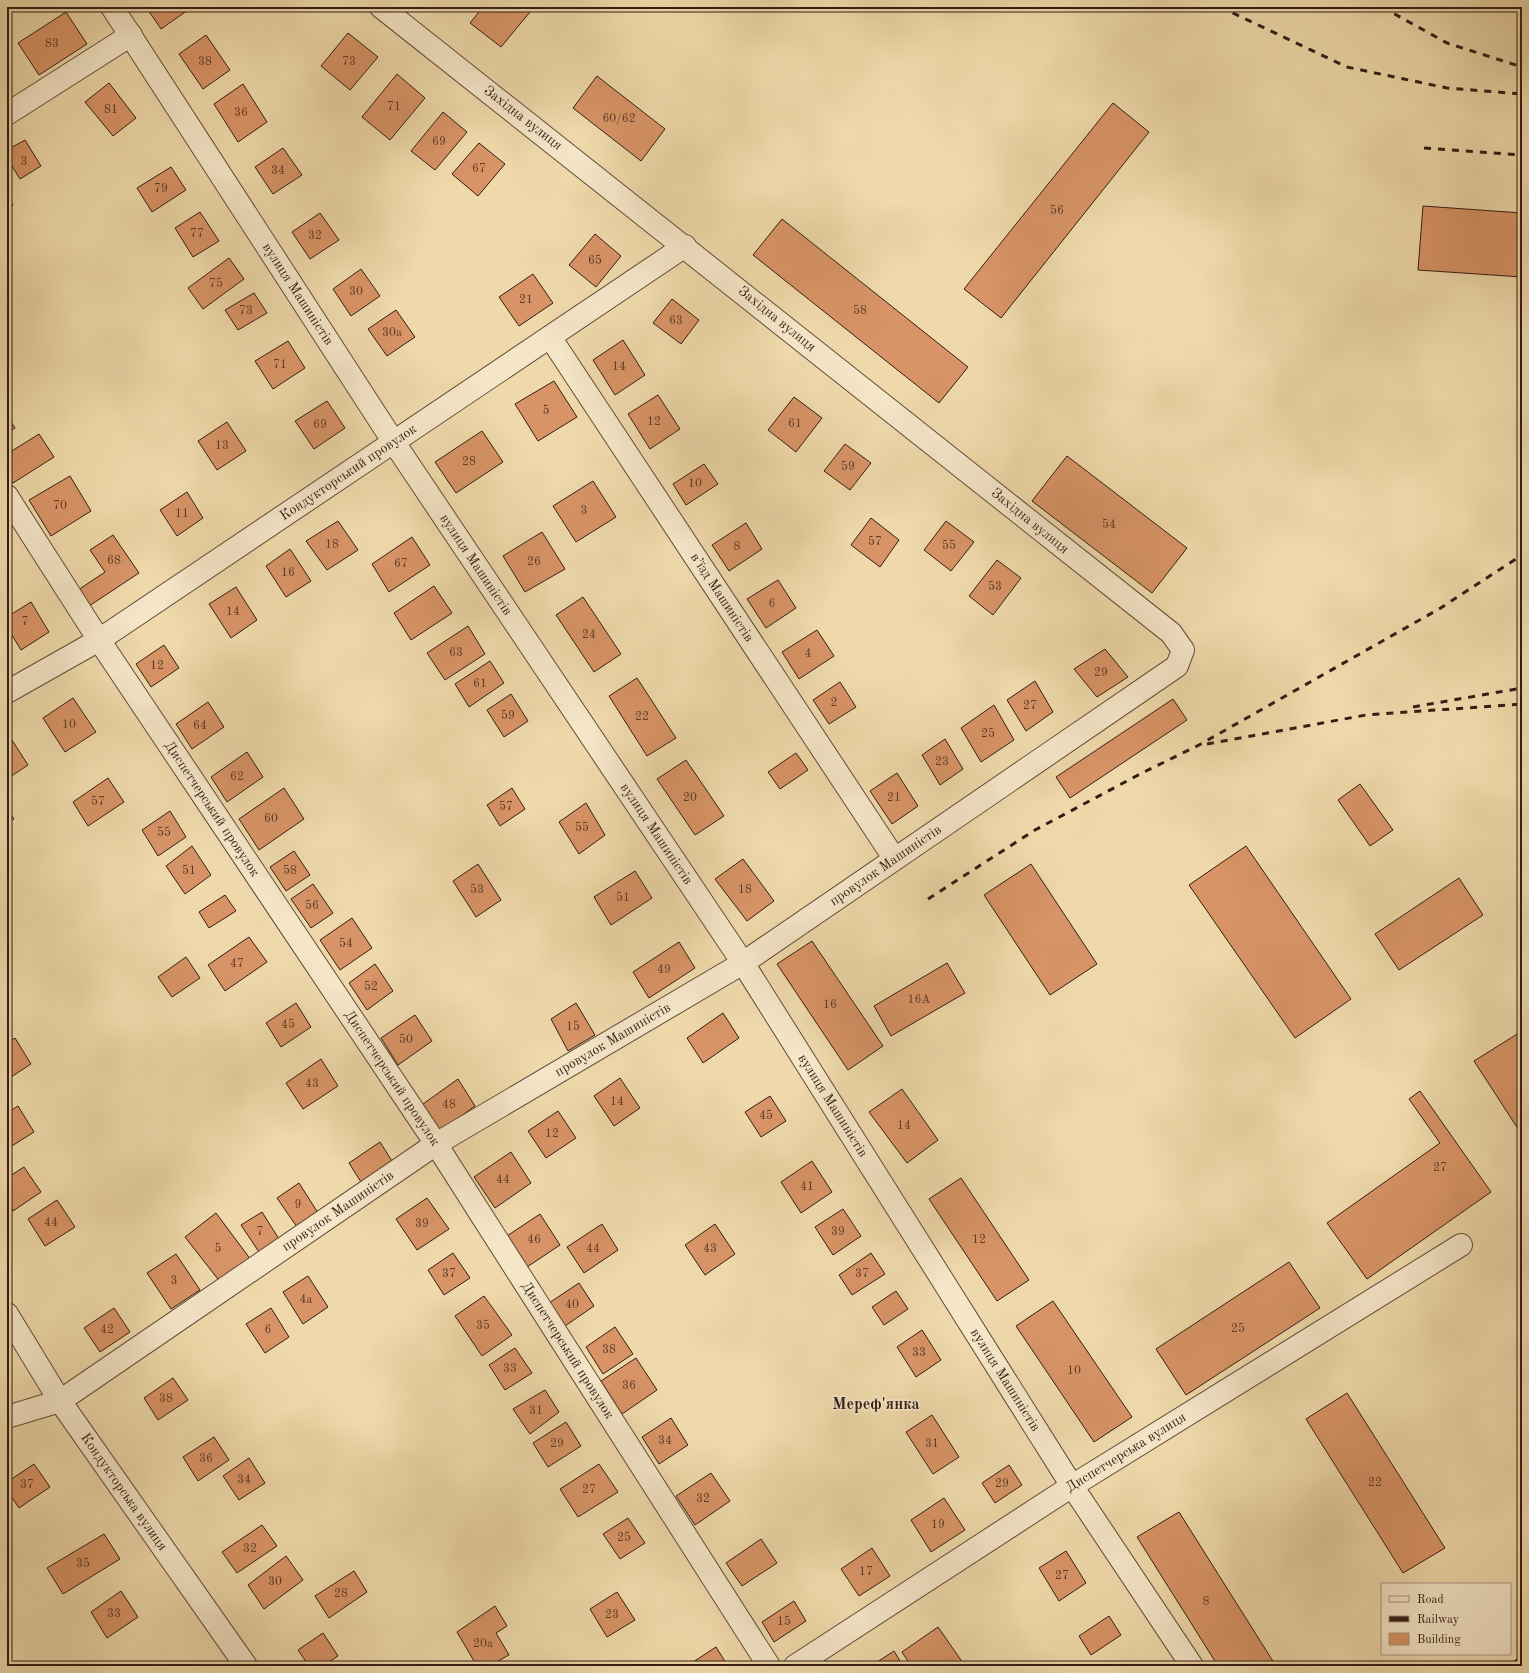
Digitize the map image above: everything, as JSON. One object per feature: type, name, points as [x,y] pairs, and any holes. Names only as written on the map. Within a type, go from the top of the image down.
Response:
[{"type":"street","name":"вулиця Машиністів","points":[[112,7],[393,441],[743,963],[1072,1486],[1192,1666]]},
{"type":"street","name":"Західна вулиця","points":[[381,7],[685,246],[1171,633]]},
{"type":"street","points":[[7,114],[131,36]]},
{"type":"street","name":"Кондукторський провулок","points":[[7,692],[99,640],[685,246]]},
{"type":"street","name":"в’їзд Машиністів","points":[[550,337],[894,858]]},
{"type":"street","name":"Диспетчерський провулок","points":[[7,496],[99,640],[436,1144],[769,1666]]},
{"type":"street","name":"провулок Машиністів","points":[[7,1417],[60,1400],[436,1144],[743,963],[894,858],[1177,666],[1183,650],[1171,633]]},
{"type":"street","name":"Диспетчерська вулиця","points":[[795,1666],[1072,1486],[1461,1245]]},
{"type":"street","name":"Кондукторська вулиця","points":[[7,1314],[60,1400],[246,1666]]},
{"type":"building","points":[[146,7],[186,7],[188,10],[161,29]]},
{"type":"building","points":[[483,7],[524,7],[530,12],[501,47],[470,23]]},
{"type":"building","points":[[66,12],[87,44],[39,75],[18,43]]},
{"type":"building","points":[[348,33],[378,57],[350,90],[321,66]]},
{"type":"building","points":[[206,35],[230,70],[203,89],[179,54]]},
{"type":"building","points":[[397,74],[425,98],[390,140],[362,117]]},
{"type":"building","points":[[597,76],[665,129],[641,161],[573,108]]},
{"type":"building","points":[[109,83],[136,118],[113,136],[85,102]]},
{"type":"building","points":[[243,84],[267,122],[238,142],[214,104]]},
{"type":"building","points":[[1113,103],[1149,132],[1001,318],[964,289]]},
{"type":"building","points":[[443,112],[467,132],[435,170],[411,151]]},
{"type":"building","points":[[25,140],[41,166],[20,179],[7,158],[7,150]]},
{"type":"building","points":[[479,143],[505,164],[478,196],[452,174]]},
{"type":"building","points":[[283,148],[302,175],[273,194],[255,167]]},
{"type":"building","points":[[171,167],[186,190],[152,212],[137,188]]},
{"type":"building","points":[[7,196],[13,205],[7,209]]},
{"type":"building","points":[[1423,206],[1522,213],[1522,277],[1418,270]]},
{"type":"building","points":[[200,212],[219,241],[193,257],[175,228]]},
{"type":"building","points":[[320,213],[339,240],[310,259],[292,232]]},
{"type":"building","points":[[782,219],[968,367],[939,403],[753,255]]},
{"type":"building","points":[[595,234],[621,256],[596,287],[569,265]]},
{"type":"building","points":[[229,258],[244,279],[203,309],[188,288]]},
{"type":"building","points":[[361,269],[380,296],[351,316],[333,289]]},
{"type":"building","points":[[533,274],[553,303],[519,326],[499,297]]},
{"type":"building","points":[[254,293],[267,313],[238,330],[225,310]]},
{"type":"building","points":[[672,299],[699,320],[681,344],[653,323]]},
{"type":"building","points":[[396,310],[415,337],[387,356],[368,329]]},
{"type":"building","points":[[623,340],[645,375],[615,395],[593,360]]},
{"type":"building","points":[[288,341],[305,368],[273,389],[255,361]]},
{"type":"building","points":[[554,381],[577,417],[538,441],[515,404]]},
{"type":"building","points":[[658,395],[680,429],[650,449],[628,414]]},
{"type":"building","points":[[794,397],[822,418],[796,452],[768,430]]},
{"type":"building","points":[[327,401],[345,428],[314,449],[295,421]]},
{"type":"building","points":[[7,416],[15,428],[7,433]]},
{"type":"building","points":[[227,422],[246,451],[217,470],[198,441]]},
{"type":"building","points":[[482,431],[503,462],[456,493],[435,462]]},
{"type":"building","points":[[39,434],[54,457],[13,483],[7,474],[7,454]]},
{"type":"building","points":[[845,444],[871,463],[850,490],[824,471]]},
{"type":"building","points":[[1067,456],[1187,548],[1152,593],[1032,501]]},
{"type":"building","points":[[704,464],[718,484],[686,505],[673,484]]},
{"type":"building","points":[[70,476],[91,511],[51,536],[29,500]]},
{"type":"building","points":[[593,481],[616,517],[576,542],[553,506]]},
{"type":"building","points":[[187,492],[203,518],[177,536],[160,510]]},
{"type":"building","points":[[871,518],[899,540],[880,567],[851,545]]},
{"type":"building","points":[[338,521],[358,550],[327,570],[306,541]]},
{"type":"building","points":[[946,521],[974,542],[951,571],[924,550]]},
{"type":"building","points":[[746,523],[762,549],[729,571],[712,545]]},
{"type":"building","points":[[542,532],[565,569],[525,592],[503,556]]},
{"type":"building","points":[[113,535],[139,573],[89,606],[78,590],[105,572],[90,550]]},
{"type":"building","points":[[412,537],[430,565],[389,592],[372,564]]},
{"type":"building","points":[[290,549],[311,581],[286,597],[266,566]]},
{"type":"building","points":[[997,560],[1021,578],[993,615],[969,596]]},
{"type":"building","points":[[778,580],[796,608],[766,628],[747,599]]},
{"type":"building","points":[[434,586],[452,613],[411,640],[394,613]]},
{"type":"building","points":[[236,587],[257,620],[231,638],[209,604]]},
{"type":"building","points":[[583,597],[621,654],[594,672],[556,615]]},
{"type":"building","points":[[31,602],[49,632],[21,650],[7,627],[7,617]]},
{"type":"building","points":[[468,626],[485,654],[445,680],[427,653]]},
{"type":"building","points":[[817,630],[834,656],[799,679],[782,652]]},
{"type":"building","points":[[164,645],[179,668],[151,687],[136,664]]},
{"type":"building","points":[[1105,649],[1128,677],[1097,697],[1074,669]]},
{"type":"building","points":[[490,661],[504,683],[469,707],[455,684]]},
{"type":"building","points":[[637,678],[676,738],[647,756],[609,696]]},
{"type":"building","points":[[1035,681],[1053,712],[1026,731],[1007,700]]},
{"type":"building","points":[[840,682],[856,707],[829,724],[813,700]]},
{"type":"building","points":[[511,694],[528,721],[504,737],[487,710]]},
{"type":"building","points":[[73,698],[96,732],[65,752],[43,718]]},
{"type":"building","points":[[1173,699],[1187,720],[1070,798],[1056,777]]},
{"type":"building","points":[[208,702],[224,727],[192,749],[176,724]]},
{"type":"building","points":[[994,705],[1014,740],[981,762],[961,728]]},
{"type":"building","points":[[10,737],[28,765],[7,779],[7,739]]},
{"type":"building","points":[[945,739],[963,769],[940,785],[922,755]]},
{"type":"building","points":[[247,752],[263,777],[227,802],[211,777]]},
{"type":"building","points":[[796,753],[808,770],[780,789],[768,772]]},
{"type":"building","points":[[686,760],[724,816],[695,835],[657,779]]},
{"type":"building","points":[[897,773],[918,806],[892,824],[870,791]]},
{"type":"building","points":[[108,778],[124,802],[88,826],[73,802]]},
{"type":"building","points":[[1360,784],[1393,830],[1370,846],[1338,800]]},
{"type":"building","points":[[284,788],[304,819],[259,850],[239,819]]},
{"type":"building","points":[[512,788],[525,809],[500,826],[487,805]]},
{"type":"building","points":[[586,803],[605,835],[579,854],[559,822]]},
{"type":"building","points":[[7,808],[14,819],[7,823]]},
{"type":"building","points":[[170,811],[186,837],[158,856],[142,830]]},
{"type":"building","points":[[192,846],[211,875],[185,894],[166,866]]},
{"type":"building","points":[[1246,846],[1351,999],[1295,1038],[1189,885]]},
{"type":"building","points":[[294,851],[310,875],[286,891],[270,867]]},
{"type":"building","points":[[743,859],[774,901],[747,921],[715,879]]},
{"type":"building","points":[[478,864],[501,900],[476,917],[453,881]]},
{"type":"building","points":[[1031,864],[1097,964],[1050,995],[984,895]]},
{"type":"building","points":[[635,871],[652,898],[611,925],[594,897]]},
{"type":"building","points":[[1459,878],[1483,915],[1399,970],[1375,934]]},
{"type":"building","points":[[313,884],[333,913],[311,928],[291,899]]},
{"type":"building","points":[[225,895],[236,911],[209,928],[199,912]]},
{"type":"building","points":[[352,918],[372,948],[340,970],[320,940]]},
{"type":"building","points":[[249,937],[267,962],[225,991],[208,965]]},
{"type":"building","points":[[812,941],[883,1046],[848,1070],[777,964]]},
{"type":"building","points":[[679,942],[695,968],[649,998],[633,972]]},
{"type":"building","points":[[186,957],[200,978],[172,997],[158,977]]},
{"type":"building","points":[[947,963],[965,993],[891,1036],[874,1006]]},
{"type":"building","points":[[375,964],[393,991],[367,1010],[349,983]]},
{"type":"building","points":[[296,1003],[311,1027],[281,1047],[266,1023]]},
{"type":"building","points":[[576,1003],[595,1035],[568,1051],[551,1019]]},
{"type":"building","points":[[723,1013],[739,1038],[703,1063],[687,1038]]},
{"type":"building","points":[[415,1015],[432,1041],[398,1065],[381,1038]]},
{"type":"building","points":[[1522,1031],[1522,1135],[1474,1061]]},
{"type":"building","points":[[15,1038],[31,1064],[8,1079],[7,1043]]},
{"type":"building","points":[[321,1059],[338,1086],[303,1109],[286,1083]]},
{"type":"building","points":[[620,1078],[640,1108],[614,1126],[594,1096]]},
{"type":"building","points":[[458,1079],[475,1106],[440,1131],[423,1104]]},
{"type":"building","points":[[902,1089],[938,1140],[907,1163],[869,1112]]},
{"type":"building","points":[[1420,1091],[1491,1192],[1367,1279],[1327,1223],[1440,1143],[1409,1099]]},
{"type":"building","points":[[770,1096],[786,1121],[761,1137],[745,1112]]},
{"type":"building","points":[[18,1106],[34,1132],[7,1149],[7,1113]]},
{"type":"building","points":[[558,1111],[576,1138],[546,1158],[528,1131]]},
{"type":"building","points":[[380,1142],[392,1161],[361,1182],[349,1163]]},
{"type":"building","points":[[511,1152],[531,1183],[495,1208],[474,1177]]},
{"type":"building","points":[[812,1161],[832,1192],[801,1213],[781,1182]]},
{"type":"building","points":[[24,1167],[41,1192],[13,1211],[7,1202],[7,1178]]},
{"type":"building","points":[[961,1178],[1029,1280],[997,1301],[929,1199]]},
{"type":"building","points":[[299,1183],[318,1213],[297,1227],[277,1198]]},
{"type":"building","points":[[427,1198],[449,1229],[417,1250],[396,1219]]},
{"type":"building","points":[[57,1200],[75,1227],[45,1246],[28,1219]]},
{"type":"building","points":[[843,1209],[861,1236],[833,1255],[815,1227]]},
{"type":"building","points":[[262,1212],[279,1239],[259,1252],[241,1225]]},
{"type":"building","points":[[216,1213],[251,1260],[221,1283],[185,1237]]},
{"type":"building","points":[[540,1214],[560,1245],[527,1267],[507,1236]]},
{"type":"building","points":[[602,1224],[618,1250],[584,1273],[567,1247]]},
{"type":"building","points":[[715,1224],[735,1254],[705,1275],[685,1245]]},
{"type":"building","points":[[453,1253],[470,1278],[444,1295],[428,1270]]},
{"type":"building","points":[[871,1253],[885,1274],[852,1295],[839,1275]]},
{"type":"building","points":[[176,1254],[200,1290],[171,1309],[147,1273]]},
{"type":"building","points":[[1289,1262],[1320,1308],[1186,1395],[1156,1349]]},
{"type":"building","points":[[308,1276],[328,1307],[303,1324],[283,1292]]},
{"type":"building","points":[[579,1283],[594,1306],[565,1326],[549,1303]]},
{"type":"building","points":[[896,1291],[908,1309],[884,1325],[872,1307]]},
{"type":"building","points":[[484,1296],[512,1335],[482,1356],[455,1316]]},
{"type":"building","points":[[1053,1301],[1132,1417],[1094,1442],[1016,1326]]},
{"type":"building","points":[[114,1308],[130,1332],[100,1352],[84,1328]]},
{"type":"building","points":[[271,1308],[289,1337],[265,1353],[246,1324]]},
{"type":"building","points":[[615,1327],[633,1354],[603,1374],[586,1347]]},
{"type":"building","points":[[922,1330],[941,1360],[916,1377],[897,1347]]},
{"type":"building","points":[[515,1348],[532,1373],[505,1390],[489,1365]]},
{"type":"building","points":[[636,1358],[657,1390],[622,1414],[601,1381]]},
{"type":"building","points":[[173,1378],[188,1400],[158,1420],[144,1398]]},
{"type":"building","points":[[545,1390],[559,1412],[530,1434],[513,1409]]},
{"type":"building","points":[[1347,1393],[1445,1548],[1403,1573],[1306,1419]]},
{"type":"building","points":[[932,1415],[959,1457],[933,1474],[906,1432]]},
{"type":"building","points":[[671,1418],[688,1445],[659,1464],[642,1437]]},
{"type":"building","points":[[566,1422],[581,1446],[548,1467],[533,1443]]},
{"type":"building","points":[[214,1437],[229,1460],[198,1481],[183,1457]]},
{"type":"building","points":[[249,1458],[265,1483],[239,1500],[223,1476]]},
{"type":"building","points":[[34,1464],[50,1487],[19,1508],[7,1490],[7,1482]]},
{"type":"building","points":[[599,1464],[618,1492],[578,1517],[560,1489]]},
{"type":"building","points":[[1009,1465],[1022,1485],[995,1503],[982,1483]]},
{"type":"building","points":[[711,1473],[730,1501],[695,1525],[676,1496]]},
{"type":"building","points":[[944,1498],[965,1530],[931,1552],[911,1520]]},
{"type":"building","points":[[1179,1512],[1276,1666],[1218,1666],[1137,1537]]},
{"type":"building","points":[[628,1518],[645,1543],[620,1559],[603,1534]]},
{"type":"building","points":[[262,1525],[277,1546],[237,1573],[222,1552]]},
{"type":"building","points":[[104,1534],[120,1559],[63,1594],[47,1568]]},
{"type":"building","points":[[761,1539],[777,1563],[742,1586],[726,1563]]},
{"type":"building","points":[[872,1548],[890,1576],[859,1596],[841,1569]]},
{"type":"building","points":[[1066,1551],[1086,1583],[1059,1601],[1039,1568]]},
{"type":"building","points":[[286,1556],[303,1580],[264,1609],[248,1585]]},
{"type":"building","points":[[354,1571],[367,1592],[329,1618],[315,1596]]},
{"type":"building","points":[[121,1591],[138,1617],[107,1638],[91,1612]]},
{"type":"building","points":[[617,1592],[635,1620],[607,1637],[590,1609]]},
{"type":"building","points":[[794,1601],[806,1621],[774,1642],[762,1622]]},
{"type":"building","points":[[495,1606],[507,1626],[496,1633],[509,1655],[489,1666],[477,1666],[457,1632]]},
{"type":"building","points":[[1109,1616],[1121,1635],[1091,1655],[1079,1636]]},
{"type":"building","points":[[938,1627],[965,1666],[911,1666],[902,1652]]},
{"type":"building","points":[[323,1633],[338,1656],[323,1666],[309,1666],[298,1650]]},
{"type":"building","points":[[716,1647],[728,1666],[687,1666]]},
{"type":"building","points":[[894,1651],[903,1666],[871,1666]]},
{"type":"building","points":[[1522,1656],[1522,1666],[1506,1666]]},
{"type":"railway","points":[[1220,7],[1347,67],[1447,88],[1522,94]]},
{"type":"railway","points":[[1382,7],[1447,43],[1522,67]]},
{"type":"railway","points":[[1424,148],[1522,155]]},
{"type":"railway","points":[[928,899],[1035,830],[1142,773],[1199,745],[1439,609],[1522,555]]},
{"type":"railway","points":[[1413,707],[1522,688]]},
{"type":"railway","points":[[1207,744],[1366,715],[1522,704]]},
{"type":"district","name":"Мереф'янка","points":[[876,1405]]}]
